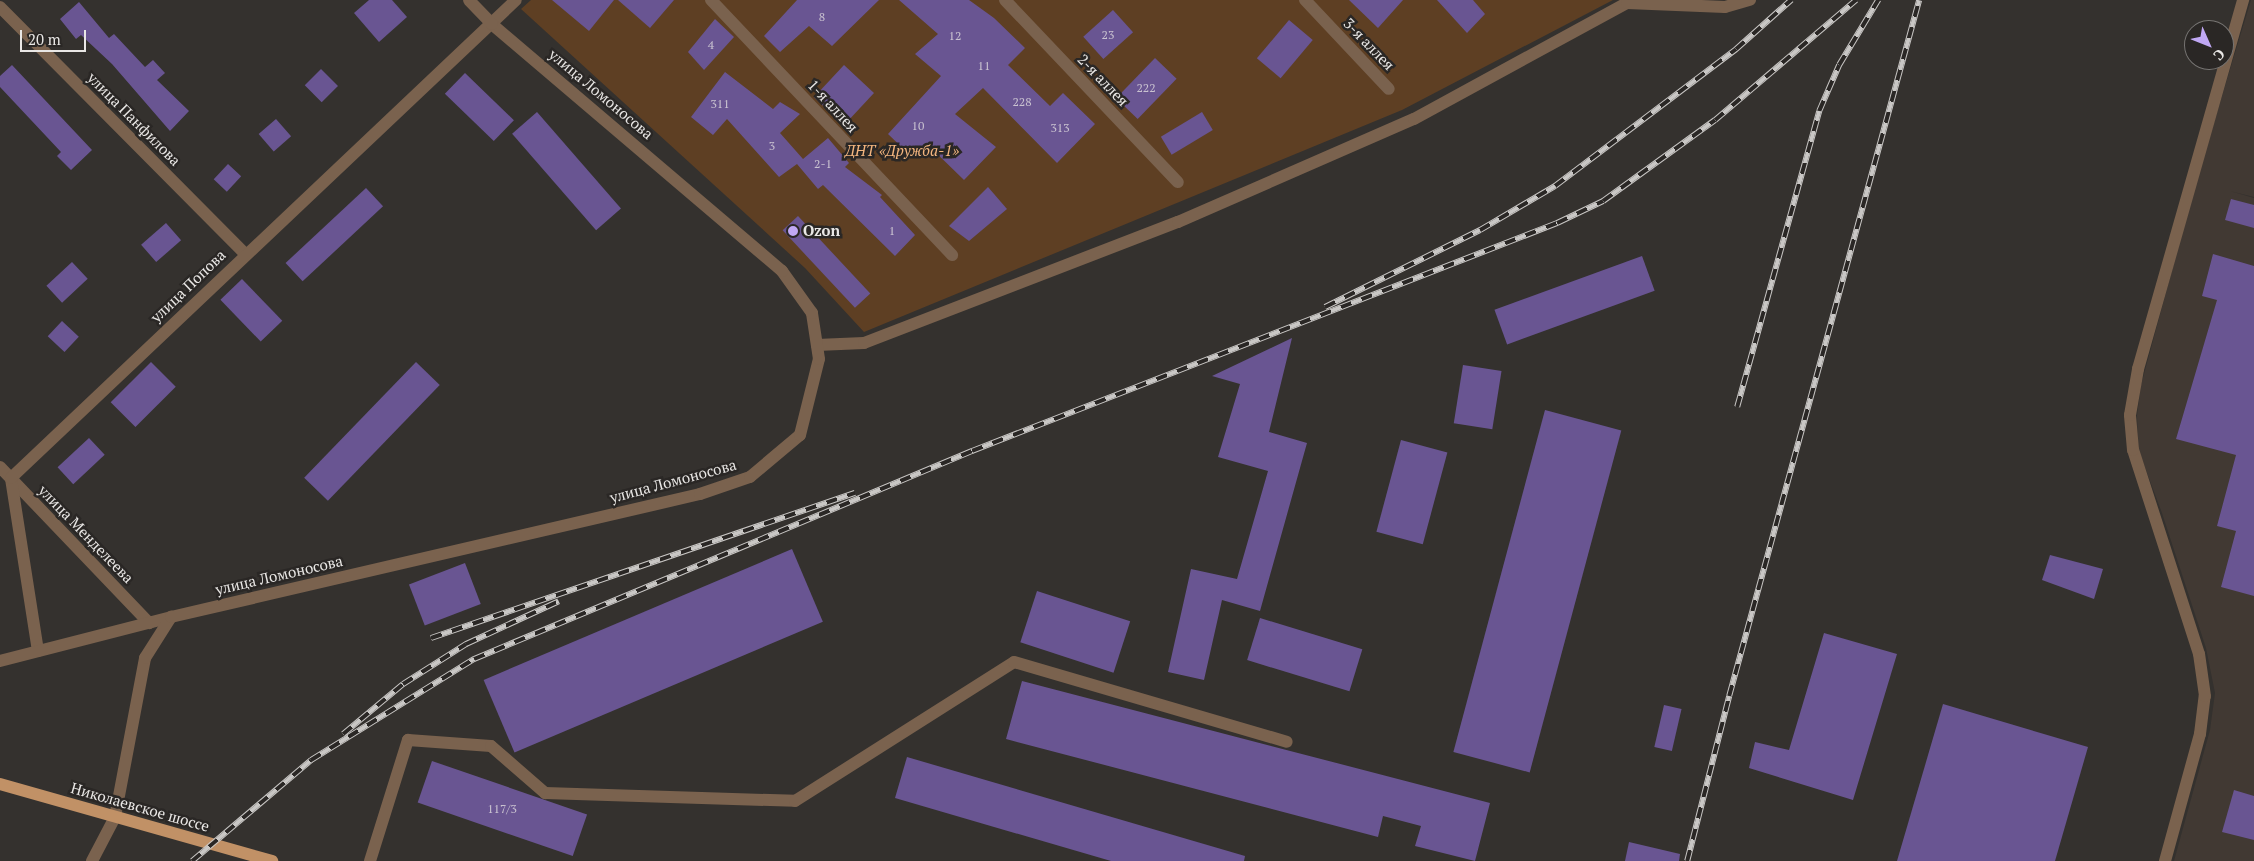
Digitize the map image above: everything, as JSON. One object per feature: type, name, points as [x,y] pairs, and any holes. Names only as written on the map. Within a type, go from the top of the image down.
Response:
[{"type":"main road","name":"Николаевское шоссе","points":[[0,784],[272,861]]},
{"type":"street","name":"улица Ломоносова","points":[[0,661],[171,616],[700,494],[750,477],[800,435],[819,359],[812,313],[782,271],[492,24],[469,0]]},
{"type":"street","name":"улица Попова","points":[[11,478],[516,0]]},
{"type":"street","name":"1-я аллея","points":[[711,0],[952,255]]},
{"type":"street","name":"2-я аллея","points":[[1005,0],[1178,182]]},
{"type":"street","name":"3-я аллея","points":[[1305,0],[1389,89]]},
{"type":"street","points":[[817,345],[864,343],[1178,222],[1414,119],[1626,3],[1725,7],[1750,0]]},
{"type":"street","points":[[2165,861],[2200,734],[2205,696],[2199,654],[2133,450],[2130,415],[2138,369],[2243,0]]},
{"type":"street","name":"улица Панфилова","points":[[0,7],[246,254]]},
{"type":"street","name":"улица Менделеева","points":[[0,467],[149,623]]},
{"type":"street","points":[[11,478],[38,651]]},
{"type":"street","points":[[92,861],[115,817],[145,658],[171,616]]},
{"type":"street","points":[[370,861],[408,740],[491,746],[545,792],[795,801],[1014,662],[1287,742]]},
{"type":"shaded area","points":[[2251,0],[2254,0],[2254,197],[2230,191],[2254,198],[2254,861],[2174,861],[2210,730],[2215,693],[2206,648],[2162,513],[2138,449],[2137,415],[2141,385],[2196,182],[2230,70],[2234,70],[2234,56]]},
{"type":"green space","name":"ДНТ «Дружба-1»","points":[[531,0],[1613,0],[1402,110],[864,332],[805,268],[521,9]]},
{"type":"building","points":[[369,0],[392,0],[407,17],[379,42],[354,13]]},
{"type":"building","points":[[552,0],[614,0],[589,31]]},
{"type":"building","points":[[618,0],[674,0],[650,28]]},
{"type":"building","points":[[797,0],[879,0],[832,46],[809,26],[780,52],[764,36]]},
{"type":"building","points":[[899,0],[969,0],[994,18],[1025,48],[1008,65],[1050,106],[1063,93],[1095,124],[1057,163],[983,88],[955,114],[996,147],[964,180],[926,143],[913,158],[888,134],[941,76],[915,54],[938,34]]},
{"type":"building","points":[[1349,0],[1403,0],[1378,28]]},
{"type":"building","points":[[1437,0],[1473,0],[1485,14],[1467,33]]},
{"type":"building","points":[[79,2],[109,38],[114,34],[145,67],[153,60],[165,73],[157,80],[189,111],[170,131],[112,64],[81,35],[76,39],[60,19]]},
{"type":"building","points":[[1113,10],[1133,32],[1103,59],[1083,37]]},
{"type":"building","points":[[715,19],[734,37],[704,70],[688,52]]},
{"type":"building","points":[[1289,20],[1313,40],[1281,78],[1257,58]]},
{"type":"building","points":[[1155,58],[1177,79],[1138,119],[1116,98]]},
{"type":"building","points":[[12,65],[92,150],[71,170],[57,156],[61,152],[0,87],[0,76]]},
{"type":"building","points":[[844,65],[874,93],[844,125],[814,97]]},
{"type":"building","points":[[321,69],[338,86],[322,102],[305,85]]},
{"type":"building","points":[[725,72],[773,109],[780,102],[800,114],[780,133],[803,159],[828,138],[849,163],[845,167],[882,195],[880,197],[915,235],[895,256],[823,185],[818,189],[797,164],[779,177],[727,119],[713,135],[691,117]]},
{"type":"building","points":[[465,73],[514,120],[494,141],[445,94]]},
{"type":"building","points":[[537,112],[621,209],[596,230],[512,134]]},
{"type":"building","points":[[1202,112],[1213,130],[1172,155],[1161,137]]},
{"type":"building","points":[[276,119],[291,136],[274,151],[259,134]]},
{"type":"building","points":[[228,164],[241,176],[227,192],[214,179]]},
{"type":"building","points":[[988,187],[1007,209],[969,241],[949,226]]},
{"type":"building","points":[[366,188],[383,206],[303,281],[286,263]]},
{"type":"building","points":[[2231,199],[2254,205],[2254,228],[2225,220]]},
{"type":"building","points":[[798,216],[870,294],[855,308],[783,230]]},
{"type":"building","points":[[166,223],[181,240],[156,262],[141,245]]},
{"type":"building","points":[[2213,254],[2254,266],[2254,596],[2221,587],[2236,531],[2217,526],[2236,455],[2176,439],[2217,300],[2202,296]]},
{"type":"building","points":[[1642,256],[1655,291],[1507,344],[1494,310]]},
{"type":"building","points":[[72,262],[88,279],[62,303],[46,286]]},
{"type":"building","points":[[242,279],[282,321],[261,342],[220,300]]},
{"type":"building","points":[[62,321],[79,337],[64,352],[48,336]]},
{"type":"building","points":[[1292,338],[1269,432],[1307,443],[1260,611],[1222,600],[1204,680],[1168,672],[1191,569],[1237,579],[1268,471],[1218,457],[1240,384],[1212,376]]},
{"type":"building","points":[[151,362],[176,387],[135,427],[111,402]]},
{"type":"building","points":[[416,362],[440,385],[328,501],[304,478]]},
{"type":"building","points":[[1463,365],[1502,371],[1492,429],[1454,423]]},
{"type":"building","points":[[1545,410],[1621,430],[1530,772],[1453,752]]},
{"type":"building","points":[[89,438],[105,455],[73,484],[58,467]]},
{"type":"building","points":[[1401,440],[1447,452],[1423,544],[1376,532]]},
{"type":"building","points":[[792,549],[823,622],[514,753],[484,680]]},
{"type":"building","points":[[2050,555],[2103,569],[2094,599],[2042,580]]},
{"type":"building","points":[[465,563],[481,604],[425,626],[409,585]]},
{"type":"building","points":[[1037,591],[1130,621],[1114,673],[1020,642]]},
{"type":"building","points":[[1260,618],[1362,649],[1349,691],[1247,660]]},
{"type":"building","points":[[1824,633],[1897,654],[1853,800],[1749,768],[1755,742],[1789,750]]},
{"type":"building","points":[[1022,681],[1490,803],[1475,861],[1415,846],[1421,826],[1383,816],[1378,837],[1006,739]]},
{"type":"building","points":[[1943,704],[2088,747],[2055,861],[1897,861]]},
{"type":"building","points":[[1664,705],[1682,709],[1672,751],[1654,747]]},
{"type":"building","points":[[907,757],[1245,856],[1244,861],[1111,861],[895,798]]},
{"type":"building","points":[[432,761],[587,814],[573,856],[418,803]]},
{"type":"building","points":[[2234,790],[2254,796],[2254,840],[2222,832]]},
{"type":"building","points":[[1629,842],[1680,854],[1679,861],[1625,861]]},
{"type":"railway","points":[[1325,307],[1480,230],[1555,186],[1736,49],[1791,0]]},
{"type":"railway","points":[[192,861],[311,760],[474,659],[972,451],[1557,223],[1603,201],[1715,120],[1856,0]]},
{"type":"railway","points":[[1737,407],[1819,111],[1839,65],[1878,0]]},
{"type":"railway","points":[[1687,861],[1729,696],[1919,0]]},
{"type":"railway","points":[[431,638],[855,493]]},
{"type":"railway","points":[[343,734],[403,684],[466,644],[559,601]]},
{"type":"place","name":"Ozon","points":[[793,231]]}]
